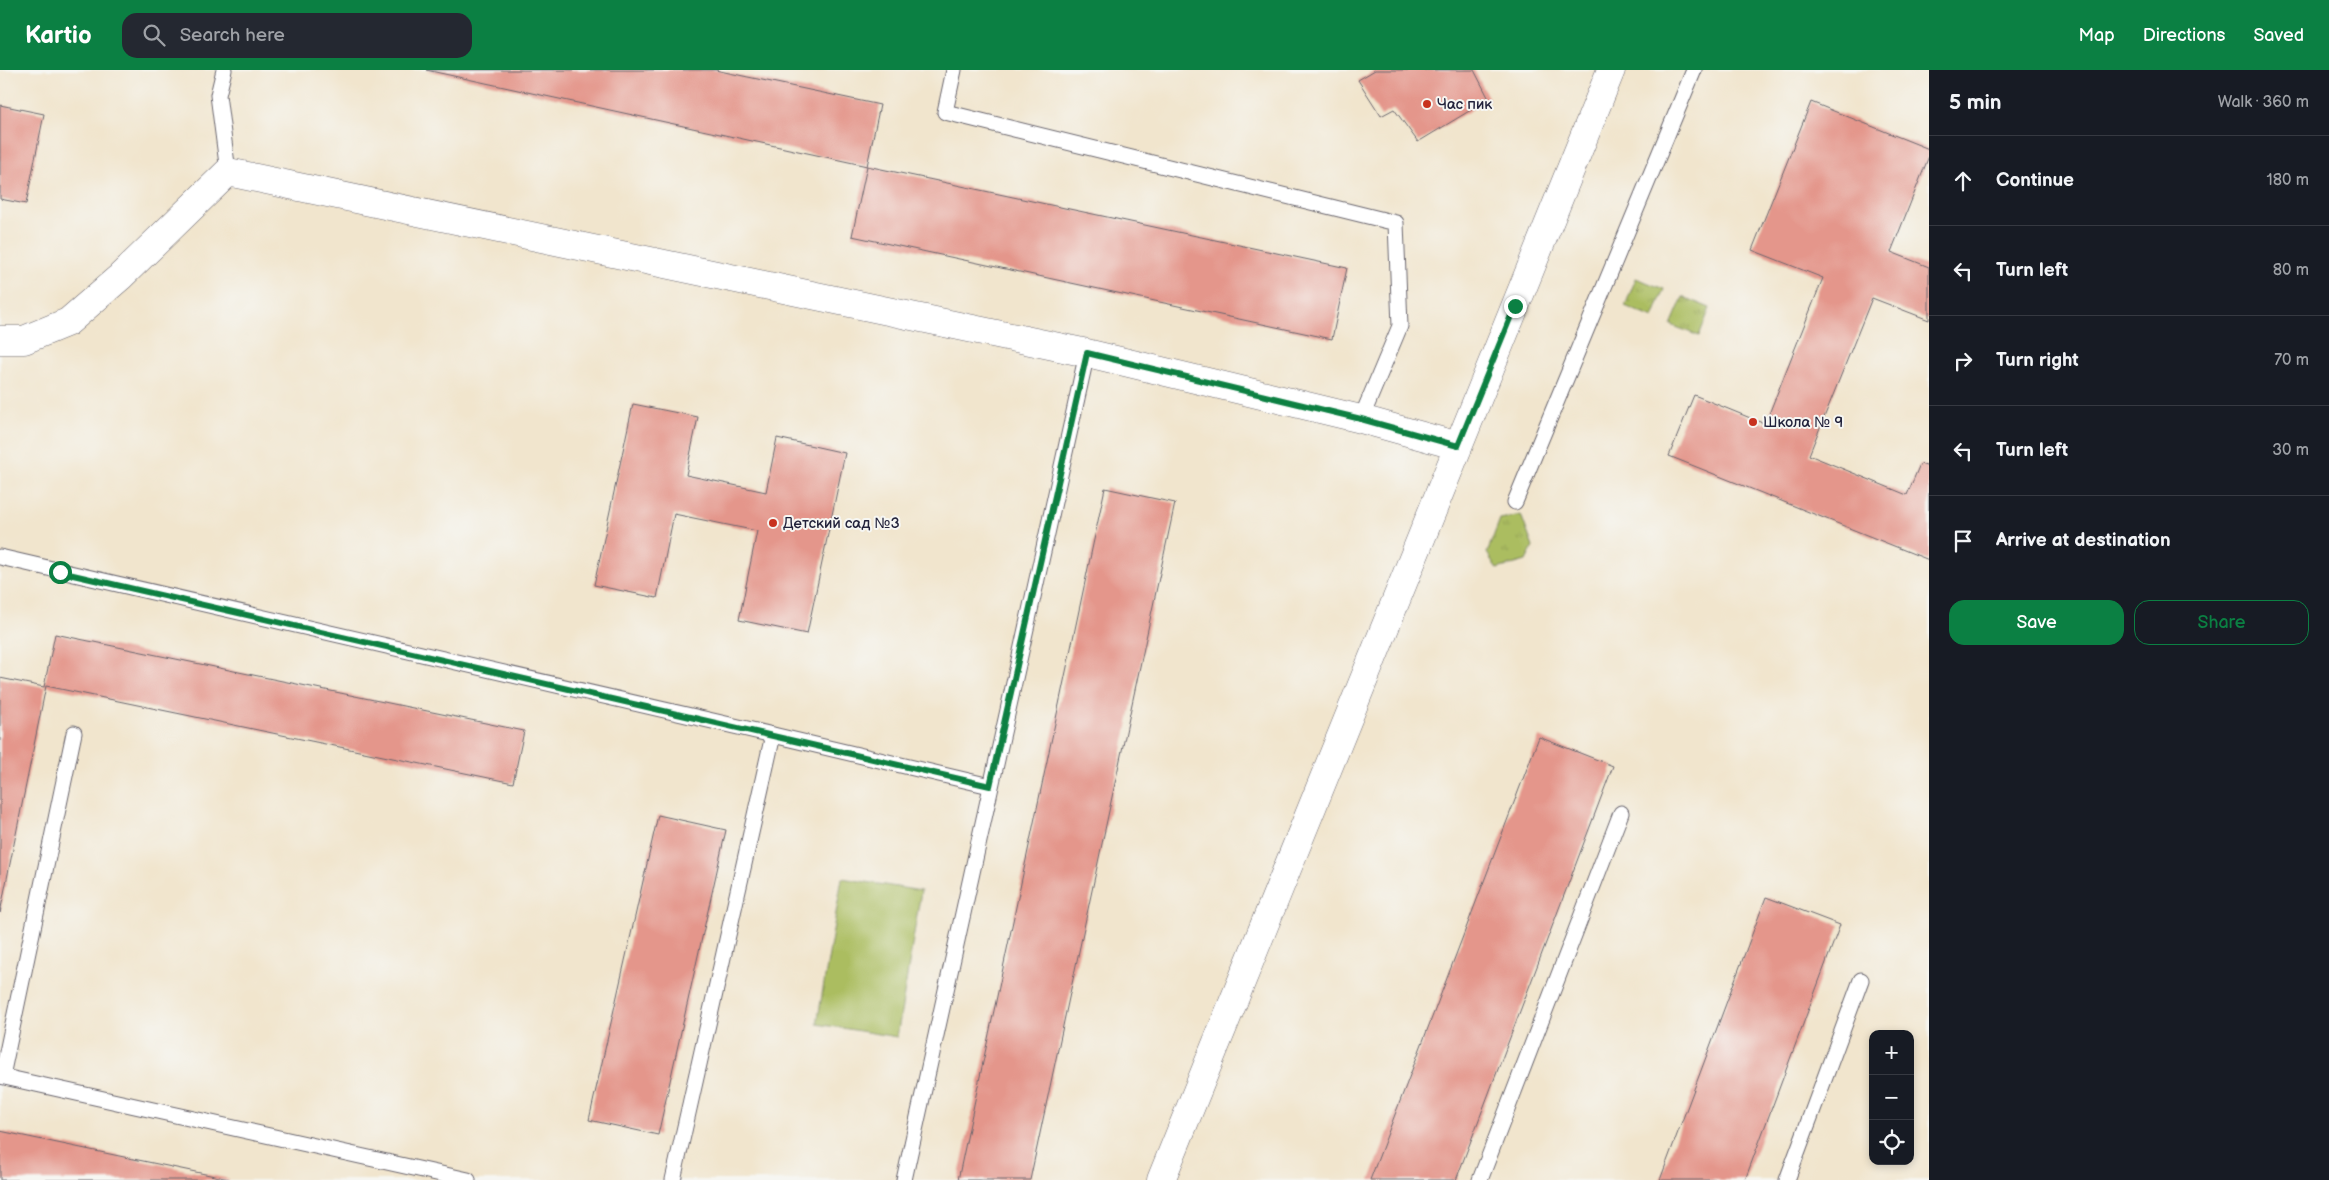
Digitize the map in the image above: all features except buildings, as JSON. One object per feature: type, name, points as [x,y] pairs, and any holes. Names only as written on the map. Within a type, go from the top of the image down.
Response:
[{"type":"street","points":[[1161,1180],[1611,70]]},
{"type":"street","points":[[0,340],[24,340],[68,322],[120,277],[228,172],[1087,353],[1361,419],[1458,446]]},
{"type":"lane","points":[[224,70],[218,95],[228,172]]},
{"type":"lane","points":[[954,70],[945,112],[1396,223],[1400,326],[1361,419]]},
{"type":"lane","points":[[1515,502],[1694,70]]},
{"type":"lane","points":[[904,1180],[1087,353]]},
{"type":"lane","points":[[0,557],[990,786]]},
{"type":"lane","points":[[74,733],[1,1076],[468,1180]]},
{"type":"lane","points":[[673,1180],[773,735]]},
{"type":"lane","points":[[1480,1180],[1621,813]]},
{"type":"lane","points":[[1786,1180],[1861,980]]},
{"type":"green space","points":[[1636,278],[1664,289],[1653,318],[1625,306]]},
{"type":"green space","points":[[1683,297],[1710,308],[1699,336],[1671,325]]},
{"type":"green space","points":[[1521,515],[1533,547],[1526,561],[1497,569],[1487,553],[1500,519]]},
{"type":"green space","points":[[842,878],[921,891],[897,1037],[817,1024]]},
{"type":"place","name":"Час пик","points":[[1427,104]]},
{"type":"place","name":"Школа № 9","points":[[1753,422]]},
{"type":"place","name":"Детский сад №3","points":[[773,523]]},
{"type":"route","points":[[60,572],[990,786],[1087,353],[1361,419],[1458,446],[1515,306]]}]
